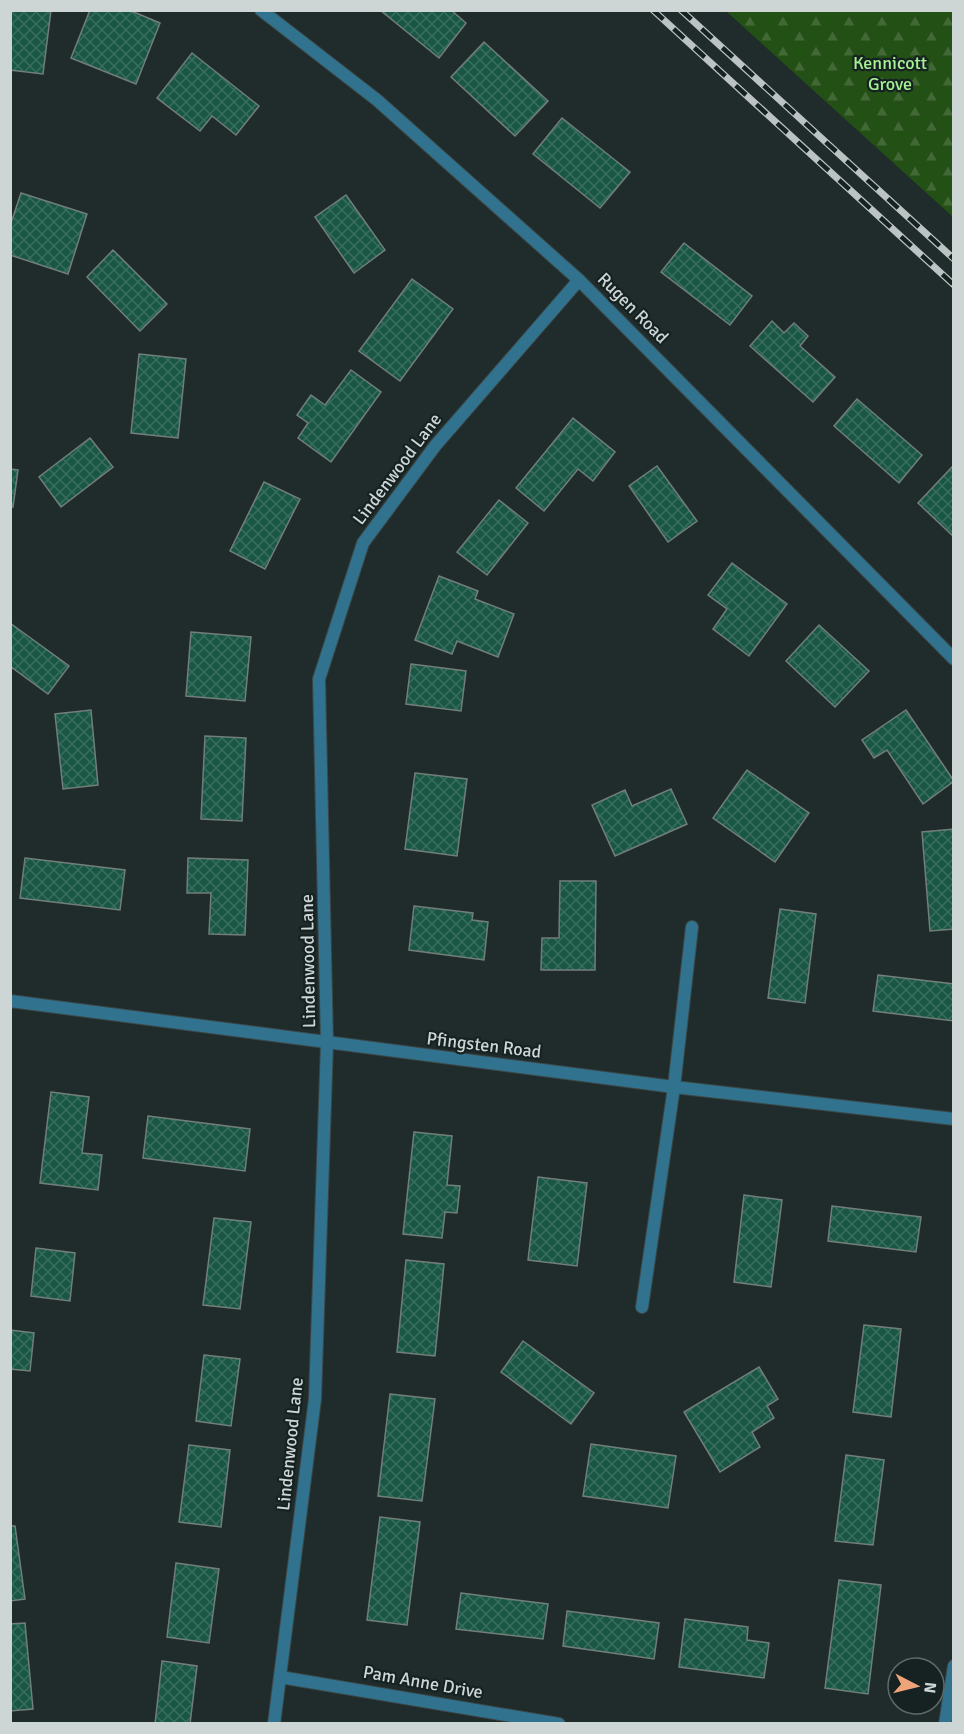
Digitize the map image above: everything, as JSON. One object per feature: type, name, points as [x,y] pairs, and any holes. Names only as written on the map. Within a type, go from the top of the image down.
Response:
[{"type":"street","name":"Rugen Road","points":[[261,10],[377,100],[579,280],[954,659]]},
{"type":"street","name":"Lindenwood Lane","points":[[274,1724],[315,1399],[327,1042],[319,680],[363,543],[435,446],[579,280]]},
{"type":"street","points":[[642,1307],[674,1087],[692,927]]},
{"type":"street","name":"Pfingsten Road","points":[[10,1001],[674,1087],[954,1119]]},
{"type":"street","points":[[945,1724],[954,1666]]},
{"type":"street","name":"Pam Anne Drive","points":[[280,1677],[559,1724]]},
{"type":"green space","name":"Kennicott Grove","points":[[726,11],[953,11],[953,217]]},
{"type":"building","points":[[10,10],[51,10],[43,74],[10,70]]},
{"type":"building","points":[[90,10],[129,10],[160,23],[136,84],[71,58]]},
{"type":"building","points":[[380,10],[451,10],[466,23],[439,58]]},
{"type":"building","points":[[484,42],[548,101],[515,136],[451,77]]},
{"type":"building","points":[[192,53],[259,106],[236,135],[212,116],[200,131],[157,98]]},
{"type":"building","points":[[562,118],[630,172],[600,208],[533,154]]},
{"type":"building","points":[[21,193],[87,214],[68,274],[10,255],[10,226]]},
{"type":"building","points":[[346,195],[385,250],[354,273],[315,217]]},
{"type":"building","points":[[684,243],[752,296],[730,325],[661,272]]},
{"type":"building","points":[[113,250],[167,304],[140,331],[87,277]]},
{"type":"building","points":[[412,279],[453,309],[400,381],[359,351]]},
{"type":"building","points":[[772,321],[784,333],[794,323],[808,336],[800,346],[835,377],[813,402],[750,346]]},
{"type":"building","points":[[139,354],[186,359],[178,438],[131,433]]},
{"type":"building","points":[[351,370],[381,392],[331,462],[298,438],[308,423],[297,415],[311,395],[325,405]]},
{"type":"building","points":[[857,399],[922,455],[899,483],[834,426]]},
{"type":"building","points":[[573,418],[615,452],[593,481],[578,469],[544,511],[516,488]]},
{"type":"building","points":[[90,438],[113,467],[61,507],[39,477]]},
{"type":"building","points":[[954,465],[954,537],[918,503]]},
{"type":"building","points":[[657,466],[697,521],[668,542],[629,486]]},
{"type":"building","points":[[10,469],[18,470],[13,507],[10,507]]},
{"type":"building","points":[[264,482],[300,499],[265,569],[230,551]]},
{"type":"building","points":[[499,500],[528,523],[487,575],[457,552]]},
{"type":"building","points":[[732,563],[787,604],[749,656],[713,629],[727,609],[708,595]]},
{"type":"building","points":[[439,576],[478,591],[475,599],[514,614],[498,657],[457,641],[452,654],[415,640]]},
{"type":"building","points":[[10,623],[69,666],[48,694],[10,666]]},
{"type":"building","points":[[819,625],[869,671],[835,707],[786,661]]},
{"type":"building","points":[[191,632],[251,637],[245,701],[186,696]]},
{"type":"building","points":[[411,664],[466,671],[461,711],[406,704]]},
{"type":"building","points":[[91,710],[98,785],[63,789],[55,714]]},
{"type":"building","points":[[906,710],[954,781],[923,804],[887,750],[874,758],[862,740]]},
{"type":"building","points":[[205,736],[246,738],[242,821],[201,819]]},
{"type":"building","points":[[747,770],[809,813],[775,862],[713,818]]},
{"type":"building","points":[[415,773],[467,779],[457,856],[405,849]]},
{"type":"building","points":[[671,789],[687,824],[615,856],[592,805],[625,790],[632,806]]},
{"type":"building","points":[[954,829],[954,929],[930,931],[922,832]]},
{"type":"building","points":[[25,858],[125,870],[120,910],[20,898]]},
{"type":"building","points":[[188,858],[248,860],[245,935],[209,934],[211,893],[187,893]]},
{"type":"building","points":[[560,881],[596,881],[595,970],[541,970],[542,938],[559,938]]},
{"type":"building","points":[[414,906],[473,913],[472,920],[488,922],[484,960],[409,950]]},
{"type":"building","points":[[780,909],[816,914],[805,1003],[768,998]]},
{"type":"building","points":[[878,975],[954,984],[954,1021],[873,1011]]},
{"type":"building","points":[[51,1092],[89,1097],[82,1153],[102,1155],[98,1190],[40,1183]]},
{"type":"building","points":[[148,1116],[250,1129],[245,1171],[143,1158]]},
{"type":"building","points":[[414,1132],[452,1136],[447,1185],[460,1186],[457,1213],[445,1212],[442,1238],[403,1234]]},
{"type":"building","points":[[538,1177],[587,1183],[577,1266],[528,1260]]},
{"type":"building","points":[[744,1195],[782,1200],[771,1287],[734,1282]]},
{"type":"building","points":[[832,1206],[921,1217],[916,1252],[828,1241]]},
{"type":"building","points":[[214,1218],[251,1222],[240,1309],[203,1305]]},
{"type":"building","points":[[36,1248],[75,1253],[70,1301],[31,1296]]},
{"type":"building","points":[[406,1260],[444,1264],[435,1356],[397,1352]]},
{"type":"building","points":[[864,1325],[901,1329],[891,1417],[853,1412]]},
{"type":"building","points":[[10,1330],[34,1333],[30,1371],[10,1369]]},
{"type":"building","points":[[523,1341],[594,1393],[571,1424],[501,1372]]},
{"type":"building","points":[[204,1355],[240,1359],[231,1426],[196,1421]]},
{"type":"building","points":[[759,1367],[778,1399],[767,1406],[774,1418],[752,1432],[760,1447],[720,1472],[684,1412]]},
{"type":"building","points":[[390,1394],[435,1399],[422,1501],[378,1496]]},
{"type":"building","points":[[591,1444],[676,1456],[668,1508],[583,1496]]},
{"type":"building","points":[[189,1445],[230,1450],[221,1527],[179,1522]]},
{"type":"building","points":[[846,1455],[884,1460],[873,1545],[835,1541]]},
{"type":"building","points":[[380,1517],[420,1522],[407,1625],[367,1620]]},
{"type":"building","points":[[10,1526],[15,1526],[25,1599],[10,1601]]},
{"type":"building","points":[[176,1563],[219,1569],[209,1643],[167,1637]]},
{"type":"building","points":[[839,1580],[881,1585],[868,1694],[825,1688]]},
{"type":"building","points":[[461,1593],[548,1604],[543,1639],[456,1629]]},
{"type":"building","points":[[567,1611],[659,1623],[654,1659],[563,1646]]},
{"type":"building","points":[[685,1619],[748,1627],[747,1640],[769,1643],[764,1678],[679,1667]]},
{"type":"building","points":[[25,1623],[33,1709],[10,1711],[10,1624]]},
{"type":"building","points":[[162,1661],[197,1666],[190,1724],[155,1724]]},
{"type":"railway","points":[[653,10],[954,285]]},
{"type":"railway","points":[[681,10],[954,259]]}]
